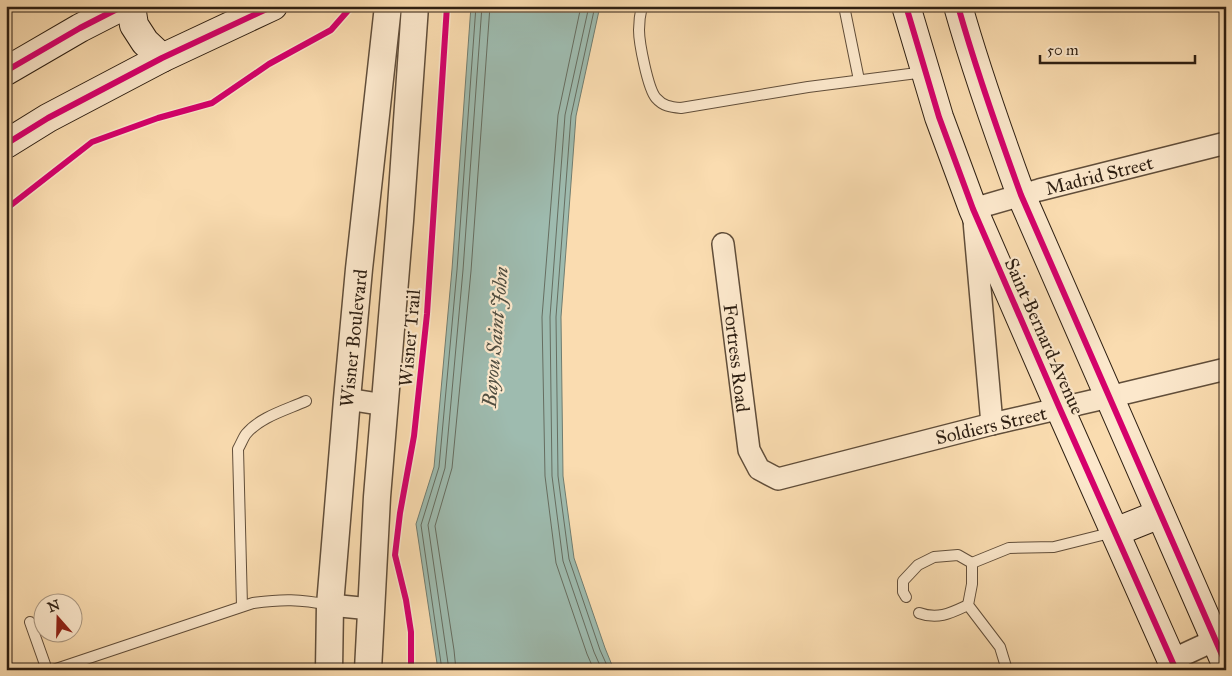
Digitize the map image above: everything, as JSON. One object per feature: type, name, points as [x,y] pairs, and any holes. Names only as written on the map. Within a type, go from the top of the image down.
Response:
[{"type":"main road","points":[[6,71],[80,28],[123,6]]},
{"type":"main road","points":[[131,6],[134,26],[145,42],[162,58]]},
{"type":"main road","points":[[6,144],[48,118],[162,58],[273,6]]},
{"type":"main road","name":"Saint Bernard Avenue","points":[[906,6],[939,117],[973,209],[1174,665]]},
{"type":"main road","name":"Saint Bernard Avenue","points":[[958,6],[992,118],[1021,195],[1160,514],[1222,647]]},
{"type":"main road","points":[[1115,532],[1160,514]]},
{"type":"street","name":"Wisner Boulevard","points":[[329,670],[330,605],[347,399],[360,259],[388,6]]},
{"type":"street","name":"Wisner Boulevard","points":[[368,670],[377,497],[401,211],[415,6]]},
{"type":"street","name":"Madrid Street","points":[[973,209],[1226,143]]},
{"type":"street","points":[[973,209],[992,424]]},
{"type":"street","name":"Fortress Road","points":[[723,244],[749,450],[759,469]]},
{"type":"street","name":"Soldiers Street","points":[[759,469],[778,478],[992,424],[1226,369]]},
{"type":"street","points":[[347,399],[385,406]]},
{"type":"street","points":[[330,605],[371,609]]},
{"type":"street","points":[[1174,665],[1222,647]]},
{"type":"lane","points":[[642,6],[639,32],[647,77],[655,98],[668,107],[681,108],[772,92],[926,72]]},
{"type":"lane","points":[[844,6],[859,80]]},
{"type":"lane","points":[[242,606],[238,449],[245,436],[254,426],[306,401]]},
{"type":"lane","points":[[972,563],[1009,548],[1054,546],[1115,532]]},
{"type":"lane","points":[[906,597],[903,592],[903,581],[918,565],[934,557],[958,555],[972,563]]},
{"type":"lane","points":[[972,563],[972,584],[968,605],[1000,647],[1007,670]]},
{"type":"lane","points":[[53,670],[70,667],[242,606],[273,600],[295,600],[330,605]]},
{"type":"lane","points":[[919,613],[938,616],[968,605]]},
{"type":"lane","points":[[30,622],[47,670]]},
{"type":"water","name":"Bayou Saint John","points":[[471,6],[600,6],[576,116],[561,317],[563,476],[574,558],[614,670],[438,670],[416,524],[434,467],[452,269]]},
{"type":"cycle path","points":[[6,71],[80,28],[123,6]]},
{"type":"cycle path","points":[[6,144],[48,118],[162,58],[273,6]]},
{"type":"cycle path","points":[[6,209],[92,142],[158,118],[212,103],[269,64],[331,30],[352,6]]},
{"type":"cycle path","name":"Wisner Trail","points":[[411,670],[411,632],[406,600],[395,555],[400,513],[414,436],[427,314],[447,6]]},
{"type":"cycle path","points":[[906,6],[939,117],[973,209],[1176,670]]},
{"type":"cycle path","points":[[958,6],[972,54],[1021,195],[1226,664]]}]
